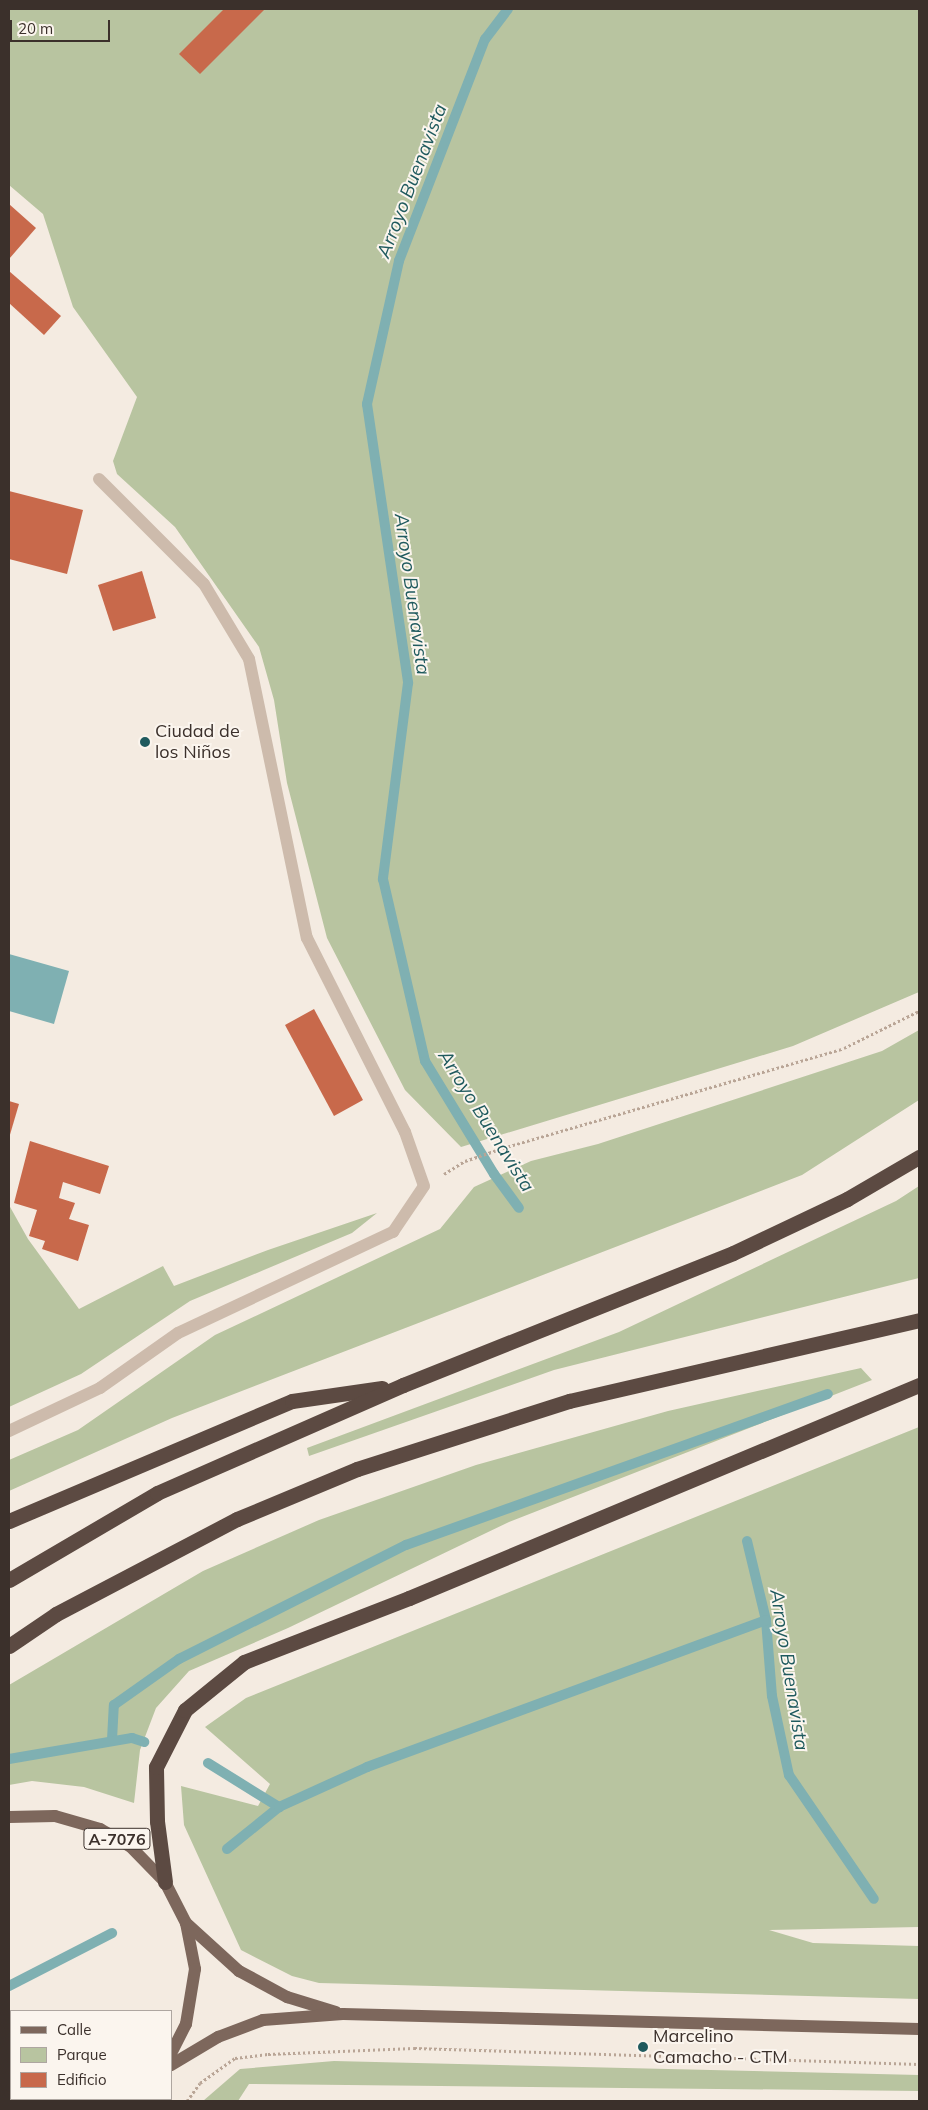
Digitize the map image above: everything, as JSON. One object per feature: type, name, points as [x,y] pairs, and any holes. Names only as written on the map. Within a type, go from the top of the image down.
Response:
[{"type":"highway","points":[[9,1580],[156,1493],[403,1385],[733,1253],[847,1199],[919,1157]]},
{"type":"highway","points":[[9,1646],[56,1614],[237,1519],[357,1469],[569,1401],[919,1320]]},
{"type":"highway","points":[[9,1520],[292,1401],[403,1385]]},
{"type":"highway","points":[[165,1882],[157,1821],[156,1767],[185,1710],[244,1662],[409,1598],[919,1385]]},
{"type":"main road","name":"A-7076","points":[[9,1817],[55,1816],[100,1829],[130,1846],[165,1882],[186,1923],[194,1969],[186,2024],[172,2051]]},
{"type":"main road","name":"A-7076","points":[[186,1923],[239,1970],[287,1997],[343,2014]]},
{"type":"main road","name":"A-7076","points":[[172,2064],[218,2037],[264,2020],[343,2014],[919,2029]]},
{"type":"street","points":[[9,1431],[100,1388],[178,1333],[393,1232],[424,1186],[402,1124],[308,938],[249,660],[204,584],[99,479]]},
{"type":"path","points":[[466,1161],[503,1148],[844,1048],[919,1010]]},
{"type":"path","points":[[187,2101],[200,2083],[235,2058],[268,2054],[414,2048],[919,2064]]},
{"type":"green space","points":[[9,9],[919,9],[919,992],[793,1046],[461,1147],[405,1090],[327,938],[287,783],[274,700],[259,647],[175,527],[117,474],[113,461],[137,397],[73,307],[43,214],[9,185]]},
{"type":"green space","points":[[919,1030],[919,1100],[802,1175],[172,1418],[9,1491],[9,1460],[78,1430],[215,1335],[440,1229],[474,1187],[531,1161],[598,1144],[882,1051]]},
{"type":"green space","points":[[919,1186],[919,1278],[554,1370],[309,1456],[307,1448],[619,1332],[896,1201]]},
{"type":"green space","points":[[9,1205],[28,1239],[79,1309],[163,1266],[174,1286],[268,1250],[377,1213],[352,1233],[190,1301],[81,1374],[9,1407]]},
{"type":"green space","points":[[861,1368],[872,1380],[509,1522],[288,1628],[189,1671],[156,1708],[140,1750],[134,1803],[84,1787],[32,1781],[9,1785],[9,1685],[203,1571],[319,1520],[476,1465],[668,1411]]},
{"type":"green space","points":[[919,1427],[919,1927],[769,1930],[813,1943],[919,1946],[919,1999],[319,1983],[292,1976],[241,1950],[184,1825],[181,1786],[258,1806],[270,1784],[205,1727],[246,1698]]},
{"type":"green space","points":[[334,2061],[919,2075],[919,2091],[249,2084],[238,2101],[203,2101],[240,2069]]},
{"type":"water","points":[[9,954],[69,971],[54,1024],[9,1011]]},
{"type":"building","points":[[224,9],[265,9],[200,74],[179,54]]},
{"type":"building","points":[[9,204],[36,228],[9,259]]},
{"type":"building","points":[[9,271],[61,316],[44,335],[9,303]]},
{"type":"building","points":[[9,491],[83,510],[67,574],[9,559]]},
{"type":"building","points":[[142,571],[156,618],[113,631],[98,585]]},
{"type":"building","points":[[314,1009],[363,1100],[334,1116],[285,1025]]},
{"type":"building","points":[[9,1101],[19,1104],[9,1138]]},
{"type":"building","points":[[30,1141],[109,1166],[100,1194],[63,1182],[59,1198],[75,1203],[69,1219],[89,1225],[78,1261],[42,1249],[45,1241],[29,1236],[37,1210],[14,1203]]},
{"type":"waterway","name":"Arroyo Buenavista","points":[[508,9],[485,39],[399,261],[367,404],[408,683],[383,879],[425,1061],[494,1174],[519,1208]]},
{"type":"waterway","points":[[112,1740],[114,1705],[179,1659],[406,1545],[828,1394]]},
{"type":"waterway","name":"Arroyo Buenavista","points":[[747,1541],[766,1620],[772,1696],[789,1775],[874,1899]]},
{"type":"waterway","points":[[227,1849],[279,1807],[367,1767],[766,1620]]},
{"type":"waterway","points":[[9,1759],[132,1738],[144,1742]]},
{"type":"waterway","points":[[208,1763],[279,1807]]},
{"type":"waterway","points":[[9,1986],[112,1933]]},
{"type":"place","name":"Ciudad de los Niños","points":[[145,742]]},
{"type":"place","name":"Marcelino Camacho - CTM","points":[[643,2047]]}]
